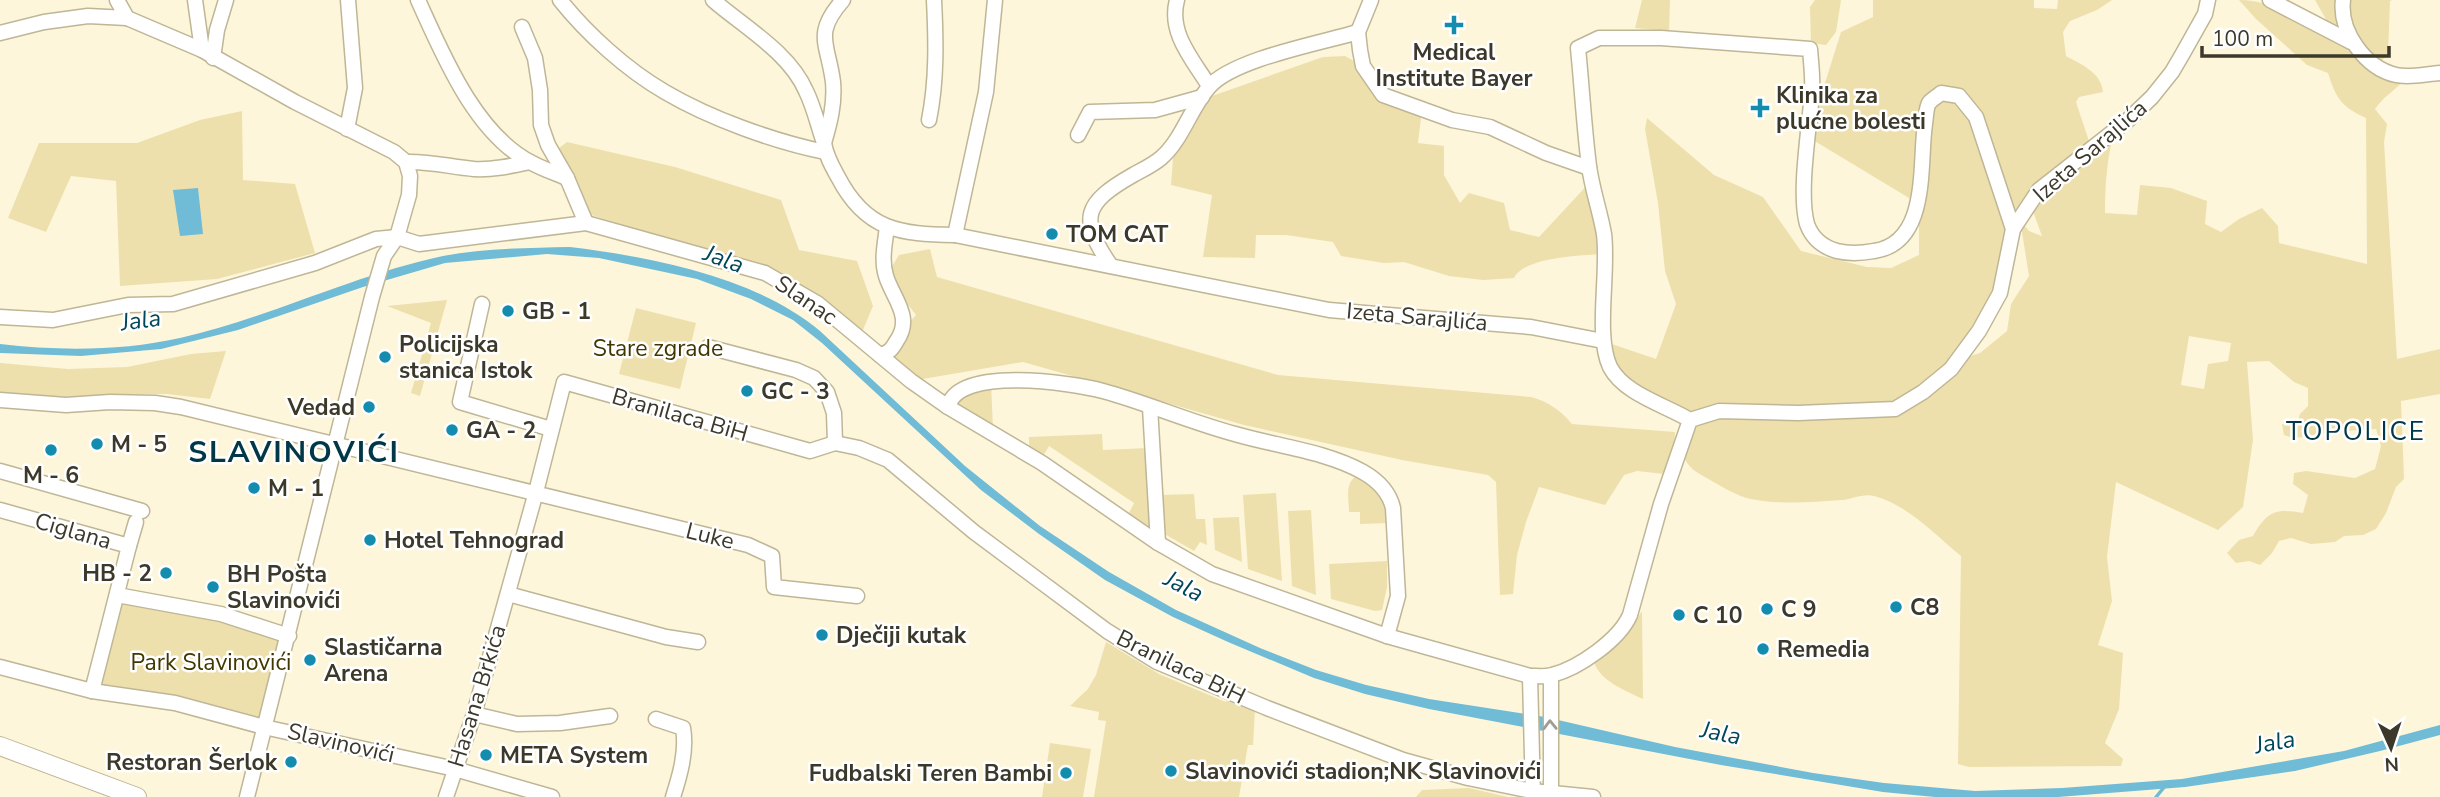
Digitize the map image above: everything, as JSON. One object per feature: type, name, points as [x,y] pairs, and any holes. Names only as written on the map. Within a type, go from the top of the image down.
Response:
[{"type":"main road","points":[[0,746],[137,797]]},
{"type":"street","points":[[117,0],[127,18]]},
{"type":"street","points":[[195,0],[208,54]]},
{"type":"street","points":[[208,54],[226,0]]},
{"type":"street","points":[[347,129],[355,88],[348,0]]},
{"type":"street","points":[[418,0],[467,98],[497,136],[530,162],[567,178]]},
{"type":"street","points":[[560,0],[574,18],[612,53],[664,92],[737,126],[795,146],[825,147]]},
{"type":"street","points":[[713,0],[758,36],[791,69],[806,89],[825,147],[850,199],[860,211],[887,227],[916,234],[955,234],[986,92],[991,0]]},
{"type":"street","points":[[825,147],[833,98],[825,30],[829,16],[843,0]]},
{"type":"street","points":[[929,120],[936,58],[934,0]]},
{"type":"street","points":[[1177,0],[1176,31],[1206,92]]},
{"type":"street","points":[[1371,0],[1358,32],[1363,66],[1383,95],[1452,120],[1490,128],[1589,169],[1604,235],[1606,278],[1603,341],[1611,367],[1622,382],[1690,420],[1661,504],[1630,615],[1625,627],[1609,643],[1574,666],[1551,676],[1530,676],[1387,636],[1212,574],[1158,543],[1042,463],[948,407],[965,388],[1005,380],[1099,390],[1236,435],[1320,456],[1357,469],[1375,480],[1389,496],[1394,513],[1398,596],[1387,636]]},
{"type":"street","name":"Izeta Sarajlića","points":[[1690,420],[1719,411],[1895,409],[1951,369],[1979,331],[2000,293],[2013,229],[2039,190],[2129,120],[2152,97],[2172,72],[2205,13],[2208,0]]},
{"type":"street","points":[[2270,0],[2351,42],[2375,65],[2395,75],[2440,73]]},
{"type":"street","points":[[2343,0],[2342,9],[2351,42]]},
{"type":"street","points":[[0,33],[44,22],[88,16],[127,18],[208,54],[394,152],[406,162],[421,161],[475,169],[502,168],[530,162]]},
{"type":"street","points":[[522,27],[535,58],[540,90],[541,125],[586,223]]},
{"type":"street","points":[[1111,266],[1091,230],[1088,216],[1094,205],[1104,192],[1159,160],[1206,92],[1231,70],[1358,32]]},
{"type":"street","name":"Izeta Sarajlića","points":[[1589,169],[1578,48],[1599,38],[1661,38],[1810,49],[1813,87],[1805,168],[1805,215],[1808,227],[1818,242],[1839,251],[1861,253],[1881,250],[1896,242],[1913,220],[1921,185],[1923,133],[1928,104],[1941,93],[1959,96],[1976,117],[2013,229]]},
{"type":"street","points":[[1078,135],[1090,113],[1155,110],[1206,92]]},
{"type":"street","name":"Slavinovići","points":[[406,162],[410,176],[409,195],[397,237],[384,257],[372,297],[264,727],[455,769],[552,797]]},
{"type":"street","name":"Slanac","points":[[397,237],[419,244],[586,223],[765,273],[817,303],[911,381],[948,407]]},
{"type":"street","points":[[880,355],[888,353],[894,346],[904,324],[903,311],[886,276],[883,254],[887,227]]},
{"type":"street","name":"Izeta Sarajlića","points":[[955,234],[1329,310],[1531,327],[1603,341]]},
{"type":"street","points":[[0,317],[53,320],[128,305],[173,304],[315,263],[376,239],[397,237]]},
{"type":"street","points":[[482,304],[460,402],[551,429]]},
{"type":"street","points":[[708,347],[814,377],[827,392],[834,413],[835,443]]},
{"type":"street","name":"Hasana Brkića","points":[[446,797],[474,714],[564,382]]},
{"type":"street","name":"Branilaca BiH","points":[[564,382],[810,451],[835,443],[859,448],[888,460],[974,532],[1096,623],[1157,662],[1267,709],[1403,760],[1532,794],[1593,797]]},
{"type":"street","points":[[0,400],[66,405],[155,403],[181,407],[536,492]]},
{"type":"street","points":[[1150,407],[1158,543]]},
{"type":"street","name":"Ciglana","points":[[0,471],[139,517],[92,691]]},
{"type":"street","name":"Luke","points":[[536,492],[748,545],[772,556],[774,587],[857,596]]},
{"type":"street","name":"Ciglana","points":[[0,510],[129,546]]},
{"type":"street","name":"Hasana Brkića","points":[[508,594],[666,637],[698,642]]},
{"type":"street","points":[[117,595],[221,614],[289,636]]},
{"type":"street","points":[[0,667],[92,691],[175,704],[264,727],[247,797]]},
{"type":"street","points":[[1530,676],[1532,794]]},
{"type":"street","points":[[1551,676],[1551,795]]},
{"type":"street","points":[[474,714],[517,724],[560,723],[610,716]]},
{"type":"street","points":[[656,719],[683,728],[685,739],[682,762],[673,797]]},
{"type":"green space","points":[[1642,0],[1670,0],[1669,31],[1635,28]]},
{"type":"green space","points":[[1815,0],[1841,0],[1836,32],[1826,45],[1811,43],[1810,7]]},
{"type":"green space","points":[[1873,0],[2034,0],[2034,8],[2057,9],[2058,0],[2112,0],[2097,10],[2070,21],[2063,32],[2066,56],[2095,74],[2103,92],[2079,97],[2076,102],[2091,147],[2115,129],[2107,171],[2105,213],[2137,215],[2140,185],[2171,188],[2207,201],[2205,224],[2221,232],[2239,219],[2262,208],[2278,226],[2279,243],[2367,264],[2366,118],[2341,101],[2328,73],[2307,65],[2239,0],[2272,6],[2321,32],[2327,21],[2315,0],[2392,0],[2388,55],[2376,65],[2410,75],[2375,109],[2387,124],[2384,142],[2397,359],[2440,349],[2440,394],[2401,401],[2404,479],[2396,487],[2386,513],[2376,529],[2363,535],[2344,536],[2335,542],[2311,544],[2291,538],[2279,541],[2260,565],[2249,561],[2236,563],[2227,553],[2239,540],[2253,536],[2263,521],[2273,513],[2303,513],[2308,495],[2293,484],[2294,473],[2306,471],[2355,478],[2375,469],[2381,446],[2376,429],[2330,432],[2299,438],[2284,435],[2282,424],[2296,426],[2300,414],[2308,406],[2308,388],[2294,382],[2269,361],[2247,362],[2253,440],[2243,507],[2218,530],[2116,482],[2107,557],[2112,601],[2098,645],[2123,653],[2119,709],[2105,743],[2123,759],[2121,766],[1969,767],[1958,764],[1961,556],[1909,513],[1874,496],[1808,502],[1762,501],[1736,494],[1700,474],[1684,458],[1688,438],[1701,421],[1690,420],[1622,382],[1603,341],[1656,359],[1676,304],[1665,271],[1658,203],[1645,129],[1647,118],[1714,175],[1763,197],[1801,251],[1867,267],[1891,268],[1919,255],[1919,204],[1808,137],[1841,32],[1873,17]],"holes":[[[2030,203],[2042,236],[2029,231],[2024,225],[2021,226],[2029,276],[2011,304],[2007,331],[1980,353],[1960,359],[1979,331],[2013,239]],[[2189,336],[2231,343],[2228,361],[2208,364],[2204,389],[2181,385]]]},
{"type":"green space","points":[[1345,56],[1363,66],[1383,95],[1422,110],[1418,143],[1444,146],[1444,175],[1460,203],[1469,193],[1504,203],[1510,230],[1539,237],[1592,180],[1605,254],[1555,258],[1529,266],[1514,278],[1483,280],[1449,276],[1404,262],[1384,263],[1341,256],[1333,242],[1286,235],[1256,235],[1255,258],[1203,257],[1212,195],[1171,185],[1173,158],[1209,97],[1323,57]]},
{"type":"green space","points":[[242,111],[243,180],[295,184],[315,253],[217,279],[120,286],[116,181],[71,176],[46,232],[8,218],[39,143],[137,143],[200,120]]},
{"type":"green space","points":[[567,142],[675,167],[781,200],[799,250],[857,261],[873,306],[860,337],[756,267],[582,212],[555,151]]},
{"type":"green space","points":[[930,249],[937,277],[1278,375],[1531,397],[1554,407],[1572,424],[1675,432],[1673,475],[1637,471],[1624,475],[1605,505],[1539,487],[1517,555],[1513,594],[1500,595],[1496,482],[1488,475],[1402,460],[1244,425],[1023,362],[911,381],[880,355],[916,315],[886,276],[899,255]]},
{"type":"green space","points":[[447,300],[420,396],[411,393],[431,323],[387,306]]},
{"type":"green space","name":"Stare zgrade","points":[[636,308],[696,323],[680,389],[619,374]]},
{"type":"green space","points":[[226,351],[210,399],[167,394],[67,398],[0,392],[0,363],[68,369],[127,367],[191,354]]},
{"type":"green space","points":[[991,383],[993,429],[960,411],[953,400]]},
{"type":"green space","points":[[1102,434],[1103,450],[1148,448],[1150,527],[1128,515],[1134,503],[1049,446],[1042,458],[1029,450],[1029,437]]},
{"type":"green space","points":[[1358,475],[1380,495],[1388,523],[1360,524],[1360,512],[1349,512],[1349,486]]},
{"type":"green space","points":[[1276,493],[1282,581],[1248,569],[1243,495]]},
{"type":"green space","points":[[1194,494],[1196,519],[1205,519],[1207,545],[1200,542],[1194,551],[1163,533],[1160,495]]},
{"type":"green space","points":[[1311,510],[1316,595],[1292,586],[1288,511]]},
{"type":"green space","points":[[1239,517],[1242,562],[1215,550],[1213,518]]},
{"type":"green space","points":[[1387,561],[1387,587],[1382,610],[1375,611],[1331,599],[1329,564]]},
{"type":"green space","name":"Park Slavinovići","points":[[117,595],[289,636],[264,727],[92,691]]},
{"type":"green space","points":[[1642,611],[1643,699],[1608,680],[1594,662],[1625,637]]},
{"type":"green space","points":[[1106,642],[1159,674],[1226,702],[1227,694],[1255,710],[1253,745],[1248,745],[1239,797],[1094,797],[1106,721],[1098,720],[1099,712],[1070,706],[1088,689],[1096,675]]},
{"type":"green space","name":"Fudbalski Teren Bambi","points":[[1050,743],[1091,749],[1083,797],[1042,797]]},
{"type":"green space","points":[[1469,788],[1508,797],[1416,797],[1422,790]]},
{"type":"water","points":[[198,188],[203,234],[180,236],[173,190]]},
{"type":"water","points":[[570,247],[634,257],[701,272],[765,296],[820,331],[965,466],[1040,526],[1109,572],[1176,610],[1260,648],[1316,670],[1366,685],[1429,699],[1545,717],[1675,747],[1813,773],[1975,791],[2182,779],[2344,751],[2440,725],[2440,735],[2295,771],[2185,787],[2058,797],[1935,797],[1883,792],[1721,765],[1429,709],[1365,694],[1314,678],[1228,642],[1173,617],[1105,580],[981,490],[822,343],[793,320],[751,299],[697,279],[599,258],[547,254],[445,263],[363,287],[238,330],[161,349],[81,356],[0,353],[0,344],[90,348],[180,338],[213,330],[376,274],[443,256],[490,250]]},
{"type":"waterway","points":[[2156,797],[2166,785]]},
{"type":"place","name":"Medical Institute Bayer","points":[[1454,25]]},
{"type":"place","name":"Klinika za plućne bolesti","points":[[1760,108]]},
{"type":"place","name":"TOM CAT","points":[[1052,234]]},
{"type":"place","name":"GB - 1","points":[[508,311]]},
{"type":"place","name":"Policijska stanica Istok","points":[[385,357]]},
{"type":"place","name":"GC - 3","points":[[747,391]]},
{"type":"place","name":"Vedad","points":[[369,407]]},
{"type":"place","name":"GA - 2","points":[[452,430]]},
{"type":"place","name":"M - 5","points":[[97,444]]},
{"type":"place","name":"M - 6","points":[[51,450]]},
{"type":"place","name":"M - 1","points":[[254,488]]},
{"type":"place","name":"Hotel Tehnograd","points":[[370,540]]},
{"type":"place","name":"HB - 2","points":[[166,573]]},
{"type":"place","name":"BH Pošta Slavinovići","points":[[213,587]]},
{"type":"place","name":"C8","points":[[1896,607]]},
{"type":"place","name":"C 9","points":[[1767,609]]},
{"type":"place","name":"C 10","points":[[1679,615]]},
{"type":"place","name":"Dječiji kutak","points":[[822,635]]},
{"type":"place","name":"Remedia","points":[[1763,649]]},
{"type":"place","name":"Slastičarna Arena","points":[[310,660]]},
{"type":"place","name":"META System","points":[[486,755]]},
{"type":"place","name":"Restoran Šerlok","points":[[291,762]]},
{"type":"place","name":"Slavinovići stadion;NK Slavinovići","points":[[1171,771]]},
{"type":"place","name":"Fudbalski Teren Bambi","points":[[1066,773]]},
{"type":"district","name":"TOPOLICE","points":[[2356,431]]},
{"type":"district","name":"SLAVINOVIĆI","points":[[294,452]]},
{"type":"water label","name":"Jala","points":[[724,259]]},
{"type":"water label","name":"Jala","points":[[141,320]]},
{"type":"water label","name":"Jala","points":[[1184,586]]},
{"type":"water label","name":"Jala","points":[[1721,733]]},
{"type":"water label","name":"Jala","points":[[2275,742]]}]
